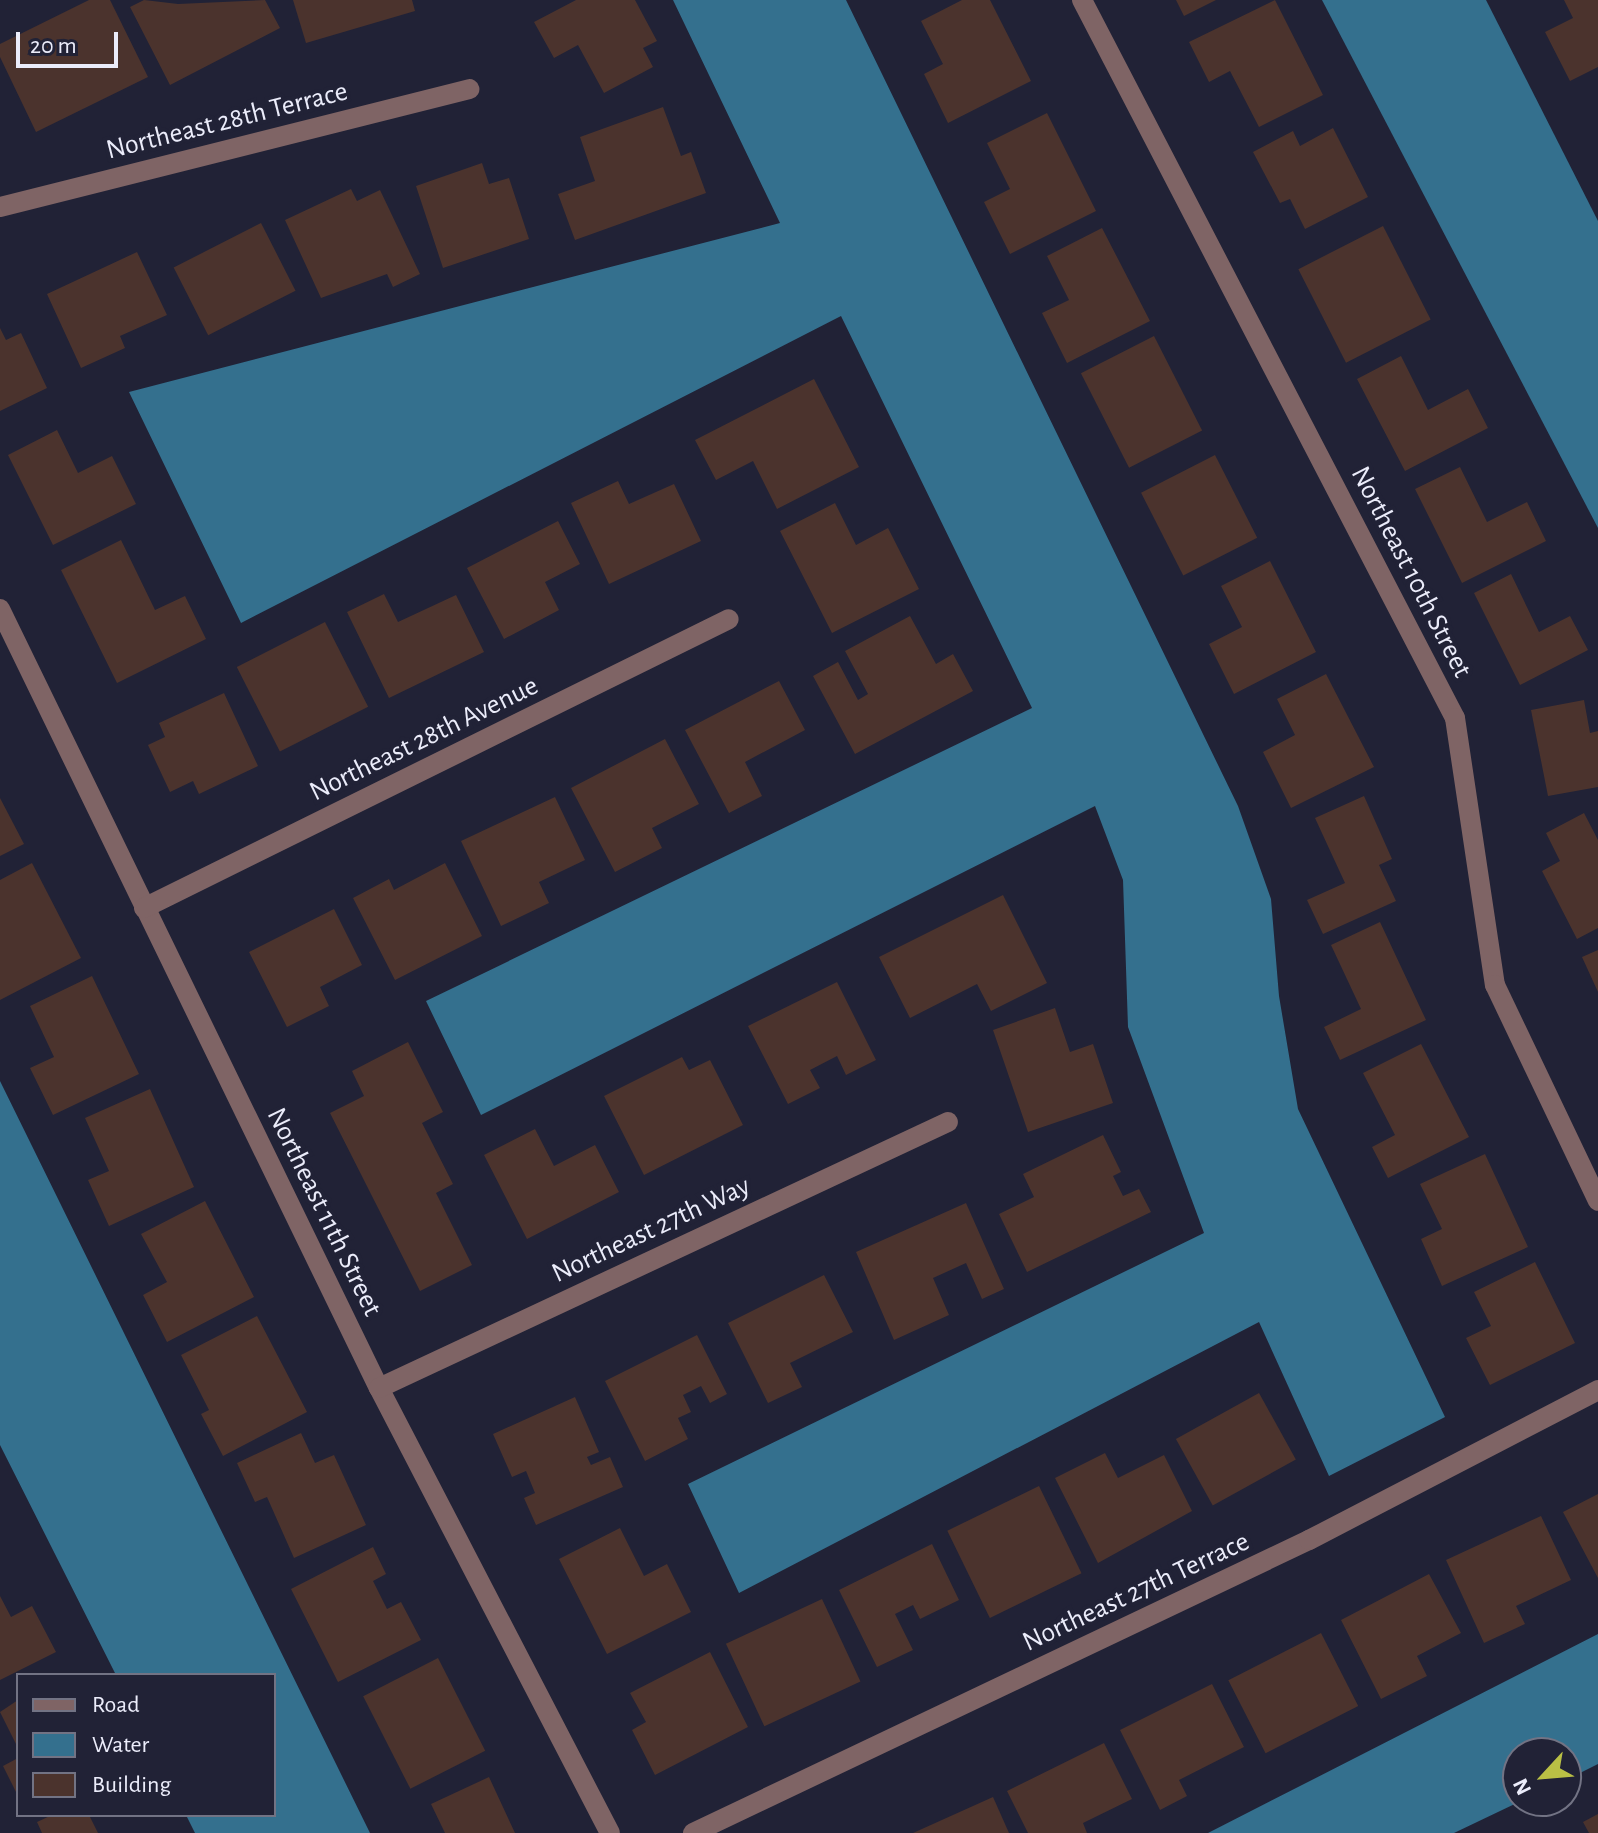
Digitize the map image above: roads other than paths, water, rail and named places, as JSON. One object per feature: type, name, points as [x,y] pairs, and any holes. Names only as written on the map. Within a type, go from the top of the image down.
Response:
[{"type":"street","name":"Northeast 10th Street","points":[[1082,0],[1455,718],[1495,985],[1598,1201]]},
{"type":"street","name":"Northeast 28th Terrace","points":[[0,207],[469,89]]},
{"type":"street","name":"Northeast 11th Street","points":[[0,609],[379,1388],[610,1833]]},
{"type":"street","name":"Northeast 28th Avenue","points":[[144,908],[729,619]]},
{"type":"street","name":"Northeast 27th Way","points":[[379,1388],[948,1122]]},
{"type":"street","name":"Northeast 27th Terrace","points":[[693,1833],[1309,1540],[1598,1390]]},
{"type":"water","points":[[673,0],[846,0],[1238,806],[1271,899],[1279,996],[1298,1109],[1445,1417],[1329,1476],[1259,1322],[739,1593],[688,1484],[1204,1233],[1128,1027],[1123,880],[1095,806],[481,1115],[426,1001],[1032,708],[841,316],[241,623],[129,392],[780,223]]},
{"type":"water","points":[[1322,0],[1486,0],[1598,221],[1598,528]]},
{"type":"water","points":[[0,1081],[370,1833],[195,1833],[187,1817],[276,1817],[276,1673],[115,1673],[0,1445]]},
{"type":"water","points":[[1598,1634],[1598,1764],[1582,1772],[1582,1737],[1502,1737],[1502,1810],[1454,1833],[1208,1833]]}]
